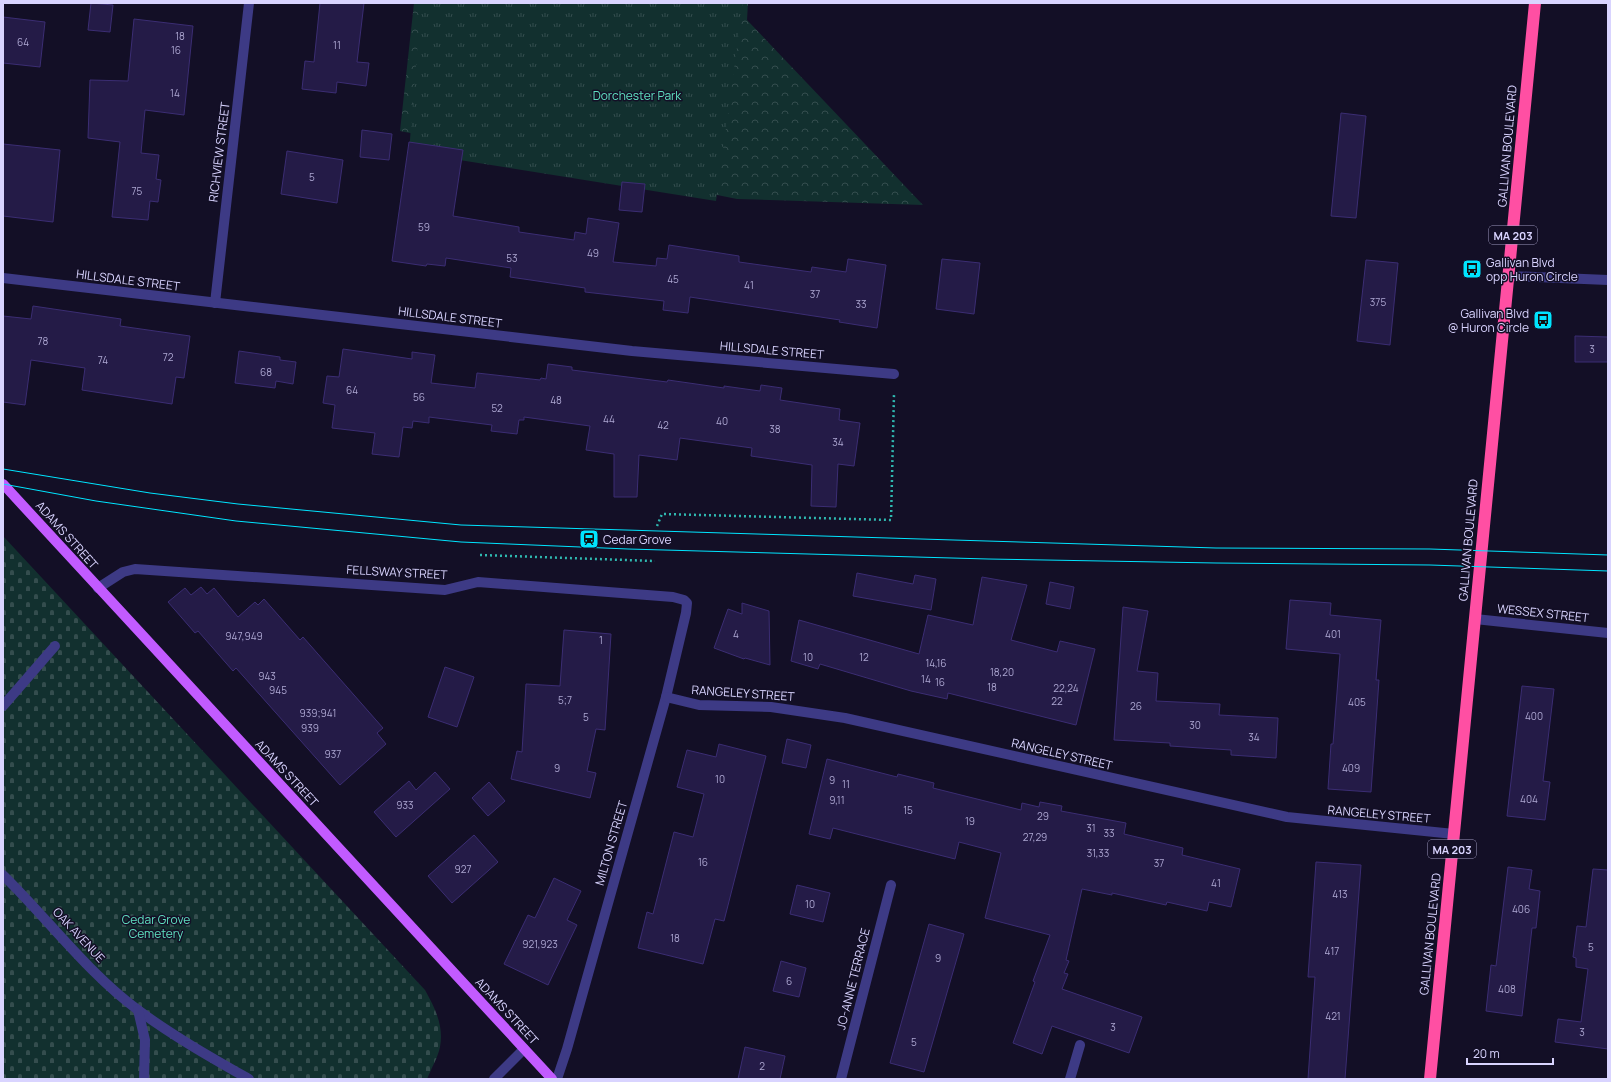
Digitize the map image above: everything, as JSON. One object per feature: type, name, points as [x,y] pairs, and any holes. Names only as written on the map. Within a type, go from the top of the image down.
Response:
[{"type":"highway","name":"GALLIVAN BOULEVARD","points":[[1430,1079],[1535,3]]},
{"type":"main road","name":"ADAMS STREET","points":[[3,484],[552,1079]]},
{"type":"street","name":"RICHVIEW STREET","points":[[215,303],[249,3]]},
{"type":"street","points":[[1509,276],[1608,280]]},
{"type":"street","name":"HILLSDALE STREET","points":[[3,278],[632,351],[894,374]]},
{"type":"street","name":"FELLSWAY STREET","points":[[98,588],[122,572],[135,569],[445,590],[478,582],[673,597],[684,600],[687,603],[686,613]]},
{"type":"street","name":"MILTON STREET","points":[[557,1079],[567,1049],[666,697],[686,613]]},
{"type":"street","name":"WESSEX STREET","points":[[1475,619],[1608,633]]},
{"type":"street","points":[[3,706],[55,646]]},
{"type":"street","name":"RANGELEY STREET","points":[[666,697],[699,704],[771,707],[839,716],[1287,817],[1454,834]]},
{"type":"street","name":"OAK AVENUE","points":[[3,875],[100,976],[138,1010],[188,1043],[250,1079]]},
{"type":"street","name":"JO-ANNE TERRACE","points":[[841,1079],[891,885]]},
{"type":"street","points":[[138,1010],[145,1040],[144,1079]]},
{"type":"street","points":[[1070,1079],[1080,1045]]},
{"type":"street","points":[[494,1079],[524,1049]]},
{"type":"path","points":[[657,526],[662,514],[891,520],[894,374]]},
{"type":"path","points":[[480,554],[655,561]]},
{"type":"green space","name":"Dorchester Park","points":[[414,3],[748,3],[747,20],[923,205],[737,199],[400,131]]},
{"type":"green space","name":"Dorchester Park","points":[[421,3],[743,3],[716,201],[409,152]]},
{"type":"green space","name":"Cedar Grove Cemetery","points":[[3,536],[425,990],[438,1017],[441,1032],[439,1051],[427,1079],[3,1079]]},
{"type":"building","points":[[91,3],[113,5],[110,32],[88,30]]},
{"type":"building","points":[[320,3],[364,3],[357,62],[369,63],[366,86],[337,82],[336,93],[302,89],[305,61],[314,62]]},
{"type":"building","points":[[3,17],[45,22],[40,67],[3,63]]},
{"type":"building","points":[[134,19],[193,26],[184,115],[145,110],[141,153],[159,155],[156,179],[161,180],[158,202],[150,201],[148,220],[112,217],[120,142],[88,138],[90,80],[128,81]]},
{"type":"building","points":[[1341,113],[1366,116],[1356,218],[1331,216]]},
{"type":"building","points":[[362,130],[392,134],[389,160],[360,157]]},
{"type":"building","points":[[409,142],[463,150],[453,216],[519,227],[519,232],[574,240],[575,232],[586,234],[588,218],[619,223],[613,262],[656,266],[657,258],[667,259],[669,245],[739,256],[739,262],[811,272],[812,267],[846,272],[848,259],[886,265],[877,328],[839,322],[840,320],[690,297],[688,313],[663,310],[664,301],[585,292],[585,288],[510,277],[511,268],[446,258],[445,266],[427,264],[426,266],[392,261]]},
{"type":"building","points":[[3,144],[60,150],[53,222],[3,216]]},
{"type":"building","points":[[287,151],[343,160],[337,203],[281,194]]},
{"type":"building","points":[[622,182],[645,184],[642,212],[619,210]]},
{"type":"building","points":[[942,259],[980,263],[974,314],[936,309]]},
{"type":"building","points":[[1366,260],[1398,263],[1390,345],[1357,341]]},
{"type":"building","points":[[33,306],[121,319],[120,326],[190,336],[184,378],[176,377],[172,404],[82,390],[85,368],[31,360],[25,405],[3,402],[3,316],[31,319]]},
{"type":"building","points":[[1575,336],[1608,337],[1608,362],[1575,362]]},
{"type":"building","points":[[343,349],[412,359],[412,352],[435,355],[431,383],[475,388],[477,373],[540,380],[541,378],[546,379],[548,364],[572,367],[572,370],[667,382],[668,380],[724,388],[724,386],[760,391],[761,385],[782,388],[780,400],[840,409],[839,420],[860,423],[854,466],[838,464],[836,507],[811,506],[812,465],[751,456],[752,448],[680,438],[677,460],[639,455],[637,497],[614,497],[614,454],[586,450],[590,426],[524,417],[524,420],[519,420],[517,434],[491,431],[492,425],[429,417],[429,423],[413,421],[412,428],[403,427],[399,457],[372,454],[375,433],[332,428],[335,405],[323,403],[327,376],[339,377]]},
{"type":"building","points":[[239,351],[280,357],[280,360],[296,362],[293,384],[276,381],[275,388],[235,383]]},
{"type":"building","points":[[857,573],[913,584],[915,575],[936,579],[931,610],[853,596]]},
{"type":"building","points":[[982,577],[1027,585],[1011,640],[1057,652],[1060,641],[1095,649],[1076,725],[948,693],[947,699],[911,691],[820,664],[818,669],[791,661],[799,620],[919,654],[928,615],[973,625]]},
{"type":"building","points":[[1050,582],[1074,587],[1070,609],[1046,604]]},
{"type":"building","points":[[201,587],[207,594],[214,588],[238,617],[255,602],[258,605],[264,599],[300,640],[303,637],[383,728],[377,733],[386,744],[340,785],[236,668],[233,671],[198,631],[195,633],[168,602],[185,588],[191,595]]},
{"type":"building","points":[[1290,600],[1331,603],[1330,615],[1381,620],[1376,680],[1379,680],[1371,792],[1328,789],[1340,654],[1286,649]]},
{"type":"building","points":[[742,603],[769,611],[770,665],[744,659],[714,648],[728,609],[742,614]]},
{"type":"building","points":[[1123,607],[1148,611],[1137,671],[1158,673],[1156,701],[1220,704],[1219,715],[1278,718],[1276,758],[1231,755],[1231,750],[1170,746],[1170,743],[1114,740]]},
{"type":"building","points":[[564,630],[611,634],[605,730],[596,729],[587,771],[596,773],[590,798],[511,779],[517,751],[522,752],[526,684],[560,686]]},
{"type":"building","points":[[445,667],[474,677],[457,727],[428,717]]},
{"type":"building","points":[[1522,686],[1554,689],[1543,781],[1550,782],[1545,820],[1507,816]]},
{"type":"building","points":[[787,739],[811,745],[806,768],[782,763]]},
{"type":"building","points":[[719,744],[766,756],[724,921],[715,919],[703,964],[638,948],[647,912],[653,914],[674,832],[693,837],[704,794],[677,787],[687,750],[716,757]]},
{"type":"building","points":[[827,759],[897,777],[898,774],[934,783],[933,788],[1021,810],[1022,803],[1039,807],[1040,802],[1062,806],[1061,811],[1126,823],[1124,834],[1183,848],[1182,855],[1240,869],[1231,907],[1209,902],[1207,911],[1167,902],[1166,905],[1112,893],[1112,895],[1082,889],[1066,960],[1069,961],[1064,973],[1068,974],[1062,989],[1142,1017],[1129,1053],[1052,1026],[1042,1054],[1013,1043],[1050,935],[985,918],[1001,853],[959,842],[955,859],[833,828],[830,839],[809,834]]},
{"type":"building","points":[[435,772],[450,789],[396,837],[374,812],[409,781],[416,790]]},
{"type":"building","points":[[489,782],[505,801],[488,816],[472,798]]},
{"type":"building","points":[[474,835],[498,862],[452,903],[428,876]]},
{"type":"building","points":[[1316,862],[1361,865],[1345,1079],[1308,1079],[1315,977],[1308,977]]},
{"type":"building","points":[[1508,867],[1532,870],[1529,889],[1540,891],[1536,928],[1532,928],[1522,1016],[1486,1011],[1491,965],[1496,966]]},
{"type":"building","points":[[1593,869],[1608,870],[1608,1049],[1555,1042],[1558,1019],[1581,1022],[1588,969],[1576,967],[1576,958],[1573,957],[1577,926],[1586,927]]},
{"type":"building","points":[[554,878],[581,891],[567,920],[577,925],[548,985],[504,964],[528,915],[535,918]]},
{"type":"building","points":[[797,885],[830,893],[823,922],[790,914]]},
{"type":"building","points":[[929,924],[964,934],[924,1072],[890,1063]]},
{"type":"building","points":[[781,961],[806,968],[799,997],[773,991]]},
{"type":"building","points":[[745,1047],[785,1056],[780,1079],[738,1079]]},
{"type":"tram line","points":[[3,469],[150,493],[238,504],[461,525],[1216,548],[1430,549],[1608,555]]},
{"type":"tram line","points":[[3,484],[96,501],[236,521],[461,542],[628,549],[988,559],[1430,565],[1608,571]]},
{"type":"place","name":"Gallivan Blvd opp Huron Circle","points":[[1472,269]]},
{"type":"place","name":"Gallivan Blvd @ Huron Circle","points":[[1543,320]]},
{"type":"place","name":"Cedar Grove","points":[[589,539]]}]
